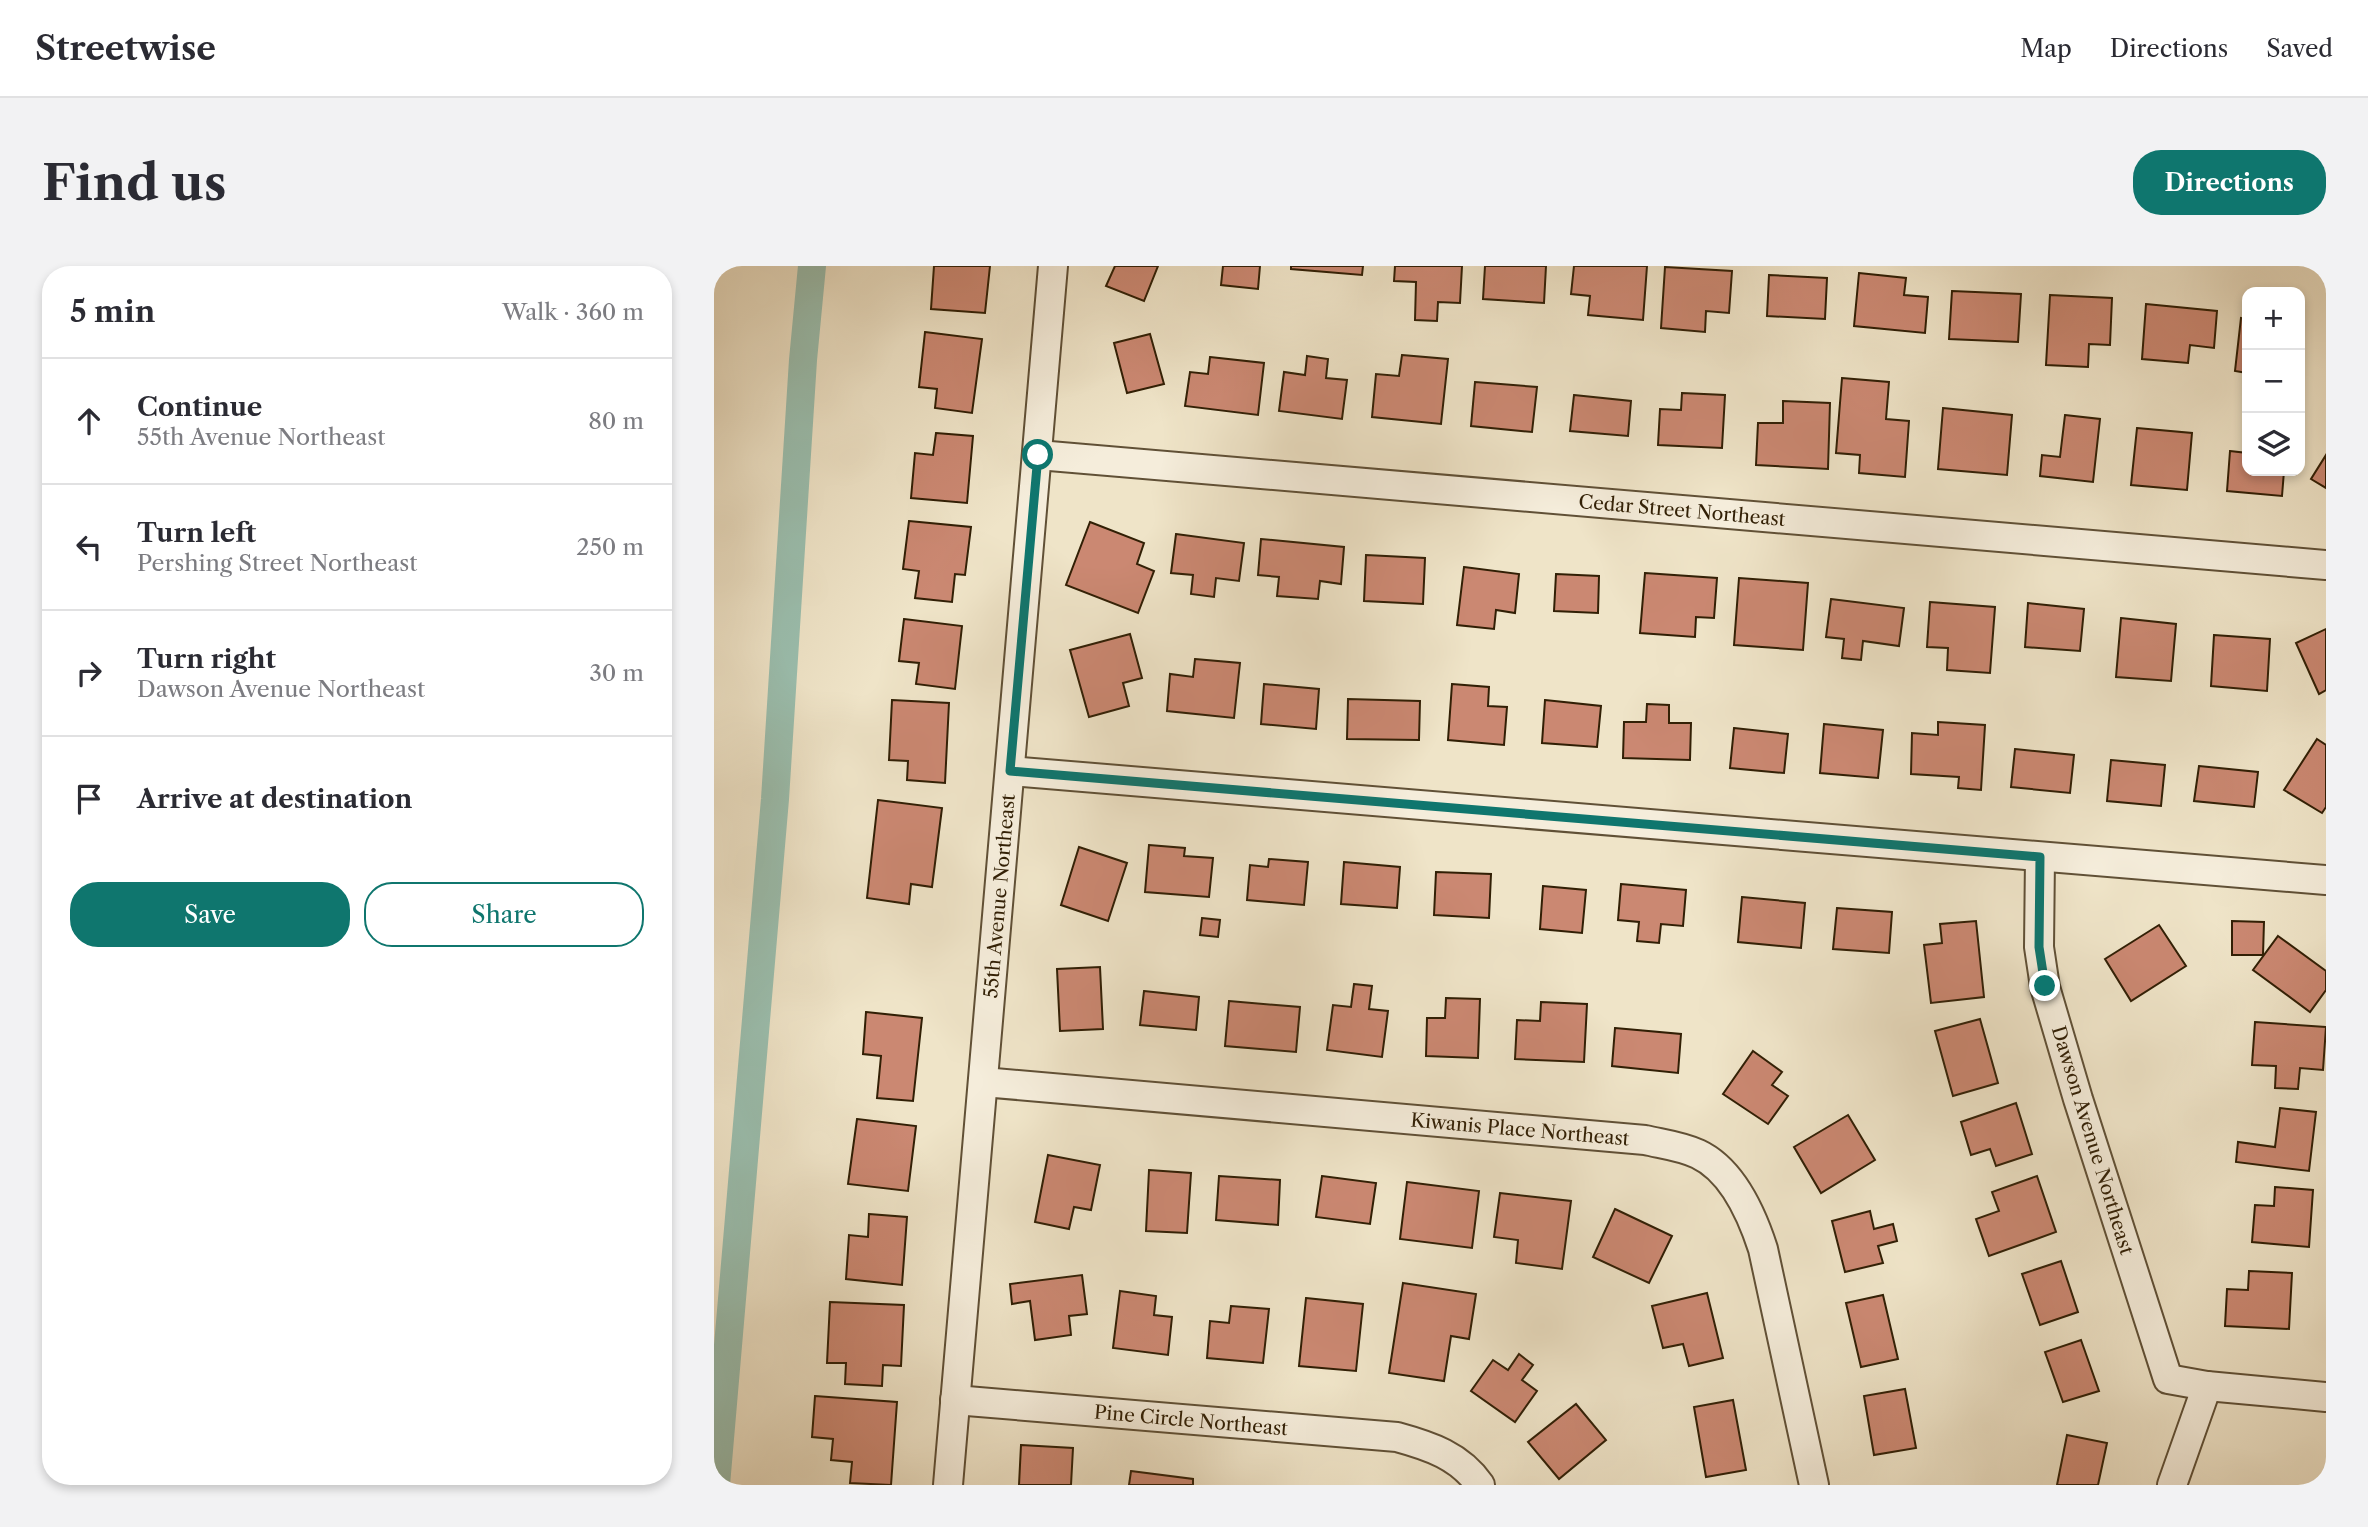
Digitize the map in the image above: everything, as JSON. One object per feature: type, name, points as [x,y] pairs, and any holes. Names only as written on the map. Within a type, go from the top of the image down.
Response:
[{"type":"street","name":"55th Avenue Northeast","points":[[948,1485],[1053,266]]},
{"type":"street","name":"Cedar Street Northeast","points":[[1038,455],[2326,565]]},
{"type":"street","points":[[1010,771],[2326,880]]},
{"type":"street","name":"Dawson Avenue Northeast","points":[[2040,857],[2039,947],[2045,986],[2078,1099],[2168,1380],[2207,1386]]},
{"type":"street","name":"Kiwanis Place Northeast","points":[[983,1082],[1645,1140],[1699,1154],[1718,1168],[1744,1202],[1755,1222],[1814,1485]]},
{"type":"street","points":[[2172,1485],[2207,1386],[2326,1398]]},
{"type":"street","name":"Pine Circle Northeast","points":[[955,1400],[1397,1437],[1427,1445],[1453,1457],[1480,1485]]},
{"type":"building","points":[[934,266],[990,266],[985,313],[931,309]]},
{"type":"building","points":[[1115,266],[1158,266],[1144,301],[1106,286]]},
{"type":"building","points":[[1223,266],[1260,266],[1258,289],[1221,285]]},
{"type":"building","points":[[1291,266],[1363,266],[1362,275],[1291,269]]},
{"type":"building","points":[[1395,266],[1462,266],[1460,303],[1438,302],[1437,321],[1415,320],[1416,282],[1394,281]]},
{"type":"building","points":[[1485,266],[1546,266],[1544,303],[1483,299]]},
{"type":"building","points":[[1574,266],[1647,266],[1643,320],[1588,315],[1590,296],[1571,294]]},
{"type":"building","points":[[1665,267],[1732,271],[1729,313],[1706,311],[1705,332],[1661,328]]},
{"type":"building","points":[[1859,273],[1906,278],[1904,295],[1928,297],[1925,333],[1854,326]]},
{"type":"building","points":[[1769,275],[1827,278],[1825,319],[1767,316]]},
{"type":"building","points":[[1952,291],[2021,294],[2018,342],[1949,339]]},
{"type":"building","points":[[2050,295],[2112,298],[2110,345],[2089,344],[2088,367],[2046,365]]},
{"type":"building","points":[[2146,304],[2217,311],[2214,348],[2190,345],[2188,363],[2142,359]]},
{"type":"building","points":[[2241,318],[2242,372],[2235,371]]},
{"type":"building","points":[[925,332],[982,339],[972,413],[935,408],[937,389],[919,387]]},
{"type":"building","points":[[1150,334],[1164,384],[1127,393],[1114,343]]},
{"type":"building","points":[[1402,355],[1448,359],[1441,424],[1372,417],[1376,374],[1399,376]]},
{"type":"building","points":[[1307,356],[1328,359],[1326,378],[1347,380],[1342,419],[1279,411],[1284,372],[1305,375]]},
{"type":"building","points":[[1210,357],[1264,363],[1258,415],[1185,406],[1190,372],[1208,374]]},
{"type":"building","points":[[1842,378],[1889,382],[1886,419],[1909,421],[1905,477],[1859,473],[1860,455],[1836,453]]},
{"type":"building","points":[[1475,382],[1537,387],[1532,432],[1471,426]]},
{"type":"building","points":[[1682,393],[1725,395],[1722,448],[1658,445],[1660,409],[1681,410]]},
{"type":"building","points":[[1574,395],[1631,401],[1628,436],[1570,431]]},
{"type":"building","points":[[1783,401],[1830,403],[1828,469],[1756,465],[1758,423],[1783,423]]},
{"type":"building","points":[[1943,408],[2012,415],[2007,475],[1938,469]]},
{"type":"building","points":[[2065,415],[2100,419],[2093,482],[2040,476],[2042,455],[2060,457]]},
{"type":"building","points":[[2137,428],[2192,433],[2187,490],[2131,485]]},
{"type":"building","points":[[936,433],[973,436],[967,503],[911,498],[915,453],[933,455]]},
{"type":"building","points":[[2230,451],[2242,452],[2242,476],[2284,476],[2282,496],[2227,491]]},
{"type":"building","points":[[2326,455],[2326,488],[2311,479]]},
{"type":"building","points":[[909,521],[971,527],[965,575],[955,574],[952,602],[915,598],[919,571],[903,569]]},
{"type":"building","points":[[1090,522],[1144,543],[1137,564],[1154,571],[1138,613],[1066,585]]},
{"type":"building","points":[[1176,534],[1244,543],[1239,581],[1216,578],[1214,597],[1191,594],[1193,575],[1171,573]]},
{"type":"building","points":[[1261,539],[1344,547],[1341,584],[1320,581],[1318,599],[1277,596],[1279,577],[1258,575]]},
{"type":"building","points":[[1366,555],[1425,558],[1423,604],[1364,601]]},
{"type":"building","points":[[1464,567],[1519,574],[1515,613],[1496,610],[1494,629],[1457,625]]},
{"type":"building","points":[[1645,573],[1717,578],[1714,618],[1696,617],[1695,637],[1640,633]]},
{"type":"building","points":[[1556,574],[1599,576],[1598,613],[1554,611]]},
{"type":"building","points":[[1739,578],[1808,583],[1803,650],[1734,645]]},
{"type":"building","points":[[1831,599],[1904,608],[1899,646],[1863,641],[1861,660],[1842,658],[1844,639],[1826,637]]},
{"type":"building","points":[[1930,602],[1995,607],[1990,673],[1947,670],[1948,648],[1927,647]]},
{"type":"building","points":[[2028,603],[2084,609],[2080,651],[2025,647]]},
{"type":"building","points":[[2121,618],[2176,624],[2171,681],[2116,677]]},
{"type":"building","points":[[904,619],[962,626],[955,689],[916,684],[919,663],[899,661]]},
{"type":"building","points":[[2326,629],[2326,690],[2319,694],[2296,643]]},
{"type":"building","points":[[1130,634],[1142,678],[1123,683],[1129,706],[1089,717],[1070,650]]},
{"type":"building","points":[[2214,635],[2270,639],[2267,691],[2211,686]]},
{"type":"building","points":[[1195,659],[1240,663],[1234,718],[1167,711],[1170,674],[1193,677]]},
{"type":"building","points":[[1264,684],[1319,689],[1316,729],[1261,724]]},
{"type":"building","points":[[1452,684],[1489,687],[1488,706],[1507,707],[1504,745],[1448,740]]},
{"type":"building","points":[[1348,699],[1420,701],[1419,740],[1347,739]]},
{"type":"building","points":[[892,700],[949,703],[945,783],[907,780],[908,761],[889,760]]},
{"type":"building","points":[[1545,700],[1601,706],[1597,747],[1542,743]]},
{"type":"building","points":[[1647,704],[1669,705],[1669,723],[1691,723],[1690,760],[1623,758],[1624,722],[1646,722]]},
{"type":"building","points":[[1938,722],[1985,725],[1981,790],[1958,788],[1959,777],[1911,774],[1912,733],[1938,735]]},
{"type":"building","points":[[1824,724],[1883,730],[1878,778],[1820,773]]},
{"type":"building","points":[[1734,728],[1788,734],[1784,773],[1730,768]]},
{"type":"building","points":[[2317,739],[2326,745],[2326,807],[2322,813],[2284,790]]},
{"type":"building","points":[[2015,749],[2074,755],[2070,793],[2011,787]]},
{"type":"building","points":[[2111,760],[2165,765],[2161,806],[2107,801]]},
{"type":"building","points":[[2199,766],[2258,772],[2254,807],[2194,801]]},
{"type":"building","points":[[878,800],[942,808],[932,887],[911,884],[909,904],[867,898]]},
{"type":"building","points":[[1149,845],[1185,848],[1184,856],[1213,858],[1209,897],[1145,892]]},
{"type":"building","points":[[1079,847],[1127,863],[1108,921],[1061,905]]},
{"type":"building","points":[[1269,859],[1308,862],[1304,905],[1247,900],[1250,865],[1268,867]]},
{"type":"building","points":[[1344,862],[1400,867],[1397,908],[1341,904]]},
{"type":"building","points":[[1436,872],[1491,874],[1489,918],[1434,915]]},
{"type":"building","points":[[1621,884],[1686,890],[1683,926],[1661,924],[1659,943],[1637,941],[1639,922],[1618,920]]},
{"type":"building","points":[[1543,886],[1586,890],[1582,933],[1540,929]]},
{"type":"building","points":[[1742,897],[1805,903],[1801,948],[1738,942]]},
{"type":"building","points":[[1837,908],[1892,912],[1889,953],[1833,949]]},
{"type":"building","points":[[1202,918],[1220,920],[1218,937],[1200,935]]},
{"type":"building","points":[[1976,921],[1984,997],[1931,1003],[1924,945],[1942,943],[1940,924]]},
{"type":"building","points":[[2232,921],[2264,922],[2263,955],[2232,955]]},
{"type":"building","points":[[2159,925],[2186,966],[2131,1001],[2105,959]]},
{"type":"building","points":[[2278,936],[2326,971],[2326,990],[2310,1012],[2253,970]]},
{"type":"building","points":[[1100,967],[1103,1029],[1060,1031],[1057,969]]},
{"type":"building","points":[[1354,984],[1372,986],[1369,1009],[1388,1011],[1382,1057],[1327,1050],[1333,1005],[1351,1007]]},
{"type":"building","points":[[1144,991],[1199,997],[1196,1030],[1140,1025]]},
{"type":"building","points":[[1446,998],[1480,999],[1478,1058],[1426,1056],[1427,1018],[1445,1018]]},
{"type":"building","points":[[1229,1001],[1300,1007],[1296,1052],[1225,1046]]},
{"type":"building","points":[[1541,1002],[1587,1004],[1584,1062],[1515,1059],[1517,1020],[1540,1021]]},
{"type":"building","points":[[866,1012],[922,1018],[913,1101],[877,1098],[881,1056],[863,1054]]},
{"type":"building","points":[[1980,1019],[1998,1083],[1953,1096],[1935,1031]]},
{"type":"building","points":[[2255,1022],[2326,1027],[2323,1070],[2300,1068],[2298,1089],[2275,1088],[2276,1066],[2252,1065]]},
{"type":"building","points":[[1615,1028],[1681,1034],[1678,1073],[1612,1066]]},
{"type":"building","points":[[1753,1051],[1782,1072],[1772,1085],[1788,1096],[1768,1124],[1723,1094]]},
{"type":"building","points":[[2016,1103],[2032,1154],[1996,1166],[1990,1149],[1971,1155],[1961,1122]]},
{"type":"building","points":[[2280,1108],[2316,1112],[2309,1171],[2236,1162],[2238,1142],[2275,1147]]},
{"type":"building","points":[[1848,1115],[1875,1160],[1821,1193],[1794,1147]]},
{"type":"building","points":[[857,1119],[916,1126],[908,1191],[848,1184]]},
{"type":"building","points":[[1048,1155],[1100,1165],[1091,1210],[1074,1207],[1069,1229],[1035,1222]]},
{"type":"building","points":[[1149,1170],[1191,1173],[1187,1233],[1146,1231]]},
{"type":"building","points":[[1219,1176],[1280,1180],[1278,1225],[1216,1220]]},
{"type":"building","points":[[1322,1176],[1376,1183],[1370,1224],[1316,1217]]},
{"type":"building","points":[[2037,1176],[2056,1232],[1989,1256],[1976,1219],[1999,1211],[1992,1192]]},
{"type":"building","points":[[1407,1182],[1479,1191],[1472,1248],[1400,1239]]},
{"type":"building","points":[[2275,1187],[2313,1190],[2309,1247],[2252,1242],[2255,1205],[2274,1206]]},
{"type":"building","points":[[1500,1193],[1571,1201],[1562,1269],[1516,1263],[1518,1240],[1494,1237]]},
{"type":"building","points":[[1615,1209],[1672,1236],[1649,1283],[1593,1257]]},
{"type":"building","points":[[1870,1211],[1874,1229],[1893,1224],[1897,1241],[1878,1246],[1883,1263],[1845,1272],[1832,1221]]},
{"type":"building","points":[[869,1214],[907,1217],[902,1285],[846,1279],[849,1235],[868,1237]]},
{"type":"building","points":[[2061,1261],[2078,1312],[2040,1325],[2022,1274]]},
{"type":"building","points":[[2249,1271],[2292,1273],[2289,1329],[2225,1326],[2227,1289],[2248,1290]]},
{"type":"building","points":[[1082,1275],[1087,1314],[1069,1316],[1071,1335],[1035,1340],[1030,1301],[1012,1304],[1010,1284]]},
{"type":"building","points":[[1403,1283],[1476,1294],[1469,1339],[1451,1336],[1444,1381],[1389,1373]]},
{"type":"building","points":[[1120,1291],[1156,1296],[1154,1315],[1172,1317],[1168,1355],[1113,1348]]},
{"type":"building","points":[[1707,1293],[1723,1358],[1689,1366],[1683,1344],[1663,1348],[1652,1306]]},
{"type":"building","points":[[1883,1295],[1898,1359],[1861,1367],[1846,1303]]},
{"type":"building","points":[[1306,1298],[1363,1304],[1356,1371],[1299,1366]]},
{"type":"building","points":[[830,1302],[904,1305],[901,1366],[883,1365],[882,1386],[845,1384],[846,1363],[827,1363]]},
{"type":"building","points":[[1231,1306],[1269,1309],[1263,1363],[1207,1358],[1210,1321],[1229,1323]]},
{"type":"building","points":[[2081,1340],[2099,1391],[2063,1402],[2045,1352]]},
{"type":"building","points":[[1519,1354],[1533,1365],[1522,1380],[1537,1391],[1515,1422],[1471,1391],[1493,1360],[1508,1370]]},
{"type":"building","points":[[1905,1389],[1916,1448],[1874,1455],[1864,1396]]},
{"type":"building","points":[[815,1396],[897,1402],[891,1485],[850,1483],[852,1462],[831,1460],[833,1439],[812,1437]]},
{"type":"building","points":[[1733,1400],[1746,1470],[1706,1477],[1694,1407]]},
{"type":"building","points":[[1576,1404],[1606,1440],[1559,1479],[1528,1442]]},
{"type":"building","points":[[2067,1435],[2107,1443],[2098,1485],[2057,1485]]},
{"type":"building","points":[[1021,1445],[1073,1448],[1071,1485],[1019,1485]]},
{"type":"building","points":[[1131,1471],[1193,1479],[1193,1485],[1129,1485]]},
{"type":"waterway","points":[[716,1485],[775,799],[803,360],[812,266]]},
{"type":"route","points":[[1038,455],[1010,771],[2040,857],[2039,947],[2045,986]]}]
